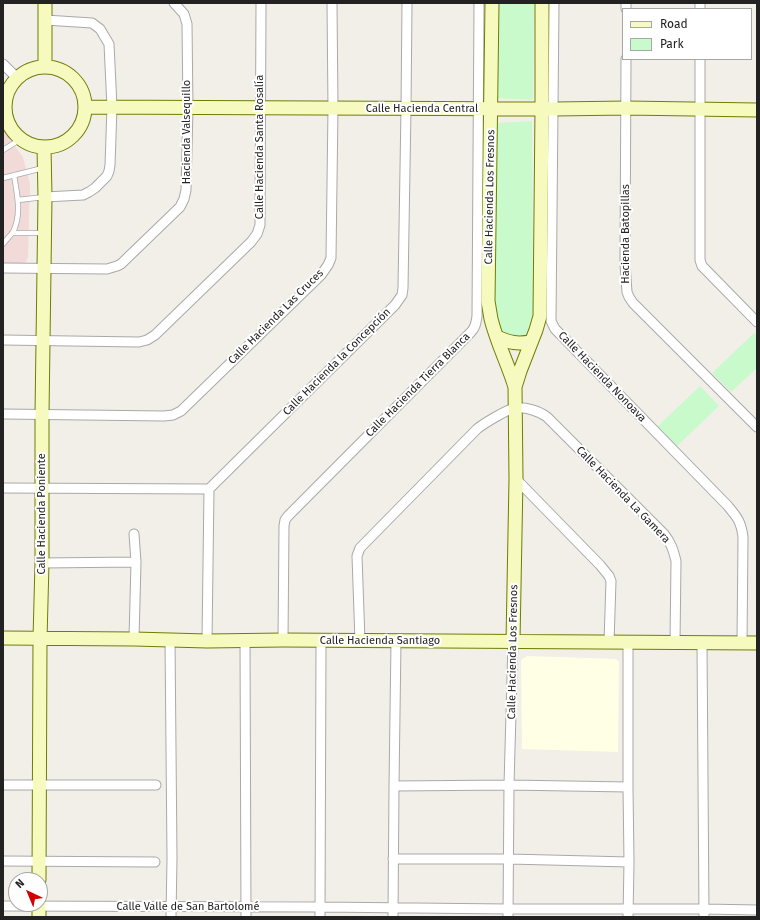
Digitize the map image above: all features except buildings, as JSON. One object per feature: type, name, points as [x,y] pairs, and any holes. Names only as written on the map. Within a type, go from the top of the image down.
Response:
[{"type":"street","points":[[45,3],[45,66]]},
{"type":"street","name":"Hacienda Valsequillo","points":[[3,268],[107,269],[117,266],[121,264],[180,207],[186,190],[188,108],[186,19],[184,14],[174,3]]},
{"type":"street","name":"Calle Hacienda Santa Rosalía","points":[[3,340],[139,342],[147,340],[155,335],[258,234],[260,225],[261,3]]},
{"type":"street","name":"Calle Hacienda Las Cruces","points":[[3,414],[173,415],[181,411],[321,275],[331,258],[333,108],[332,3]]},
{"type":"street","name":"Calle Hacienda la Concepción","points":[[209,489],[395,305],[402,295],[406,109],[406,3]]},
{"type":"street","name":"Calle Hacienda Tierra Blanca","points":[[283,640],[285,520],[471,332],[476,324],[485,109],[479,3]]},
{"type":"street","name":"Calle Hacienda Los Fresnos","points":[[492,3],[485,109],[488,301],[491,318],[515,388],[516,479],[509,785],[508,913]]},
{"type":"street","name":"Calle Hacienda Los Fresnos","points":[[515,388],[540,316],[548,109],[542,3]]},
{"type":"street","name":"Calle Hacienda Nonoava","points":[[554,3],[548,109],[551,321],[561,335],[738,518],[743,537],[742,643]]},
{"type":"street","points":[[45,20],[92,23],[100,29],[110,44],[112,107],[110,165],[107,176],[95,188],[83,195],[45,197]]},
{"type":"street","name":"Hacienda Batopillas","points":[[626,60],[626,264],[627,292],[629,298],[757,427]]},
{"type":"street","points":[[700,60],[700,260],[702,266],[757,322]]},
{"type":"street","points":[[3,64],[17,78]]},
{"type":"street","points":[[45,66],[58,68],[69,74],[78,83],[84,94],[86,107],[83,123],[74,136],[60,144],[44,147],[32,145],[21,139],[5,121],[5,109],[6,98],[10,87],[17,78],[34,67],[45,66]]},
{"type":"street","name":"Calle Hacienda Central","points":[[86,107],[406,109],[627,108],[757,110]]},
{"type":"street","name":"Calle Hacienda Poniente","points":[[39,872],[45,197],[44,147]]},
{"type":"street","points":[[497,336],[506,341],[517,344],[531,342]]},
{"type":"street","points":[[360,640],[357,556],[360,548],[477,429],[488,421],[515,407]]},
{"type":"street","name":"Calle Hacienda La Gamera","points":[[515,407],[535,410],[541,412],[547,417],[664,534],[670,542],[676,561],[675,643]]},
{"type":"street","points":[[516,479],[609,576],[611,580],[609,642]]},
{"type":"street","points":[[3,488],[209,489],[208,641]]},
{"type":"street","points":[[134,534],[136,562],[134,639]]},
{"type":"street","points":[[42,563],[136,562]]},
{"type":"street","name":"Calle Hacienda Santiago","points":[[3,638],[170,639],[208,641],[360,640],[757,643]]},
{"type":"street","points":[[170,639],[172,858],[170,917]]},
{"type":"street","points":[[245,640],[246,917]]},
{"type":"street","points":[[320,917],[321,640]]},
{"type":"street","points":[[393,913],[396,641]]},
{"type":"street","points":[[628,642],[628,913]]},
{"type":"street","points":[[702,643],[704,913]]},
{"type":"street","points":[[3,785],[156,785]]},
{"type":"street","points":[[394,786],[628,786]]},
{"type":"street","points":[[393,859],[509,859],[629,862]]},
{"type":"street","points":[[3,861],[155,862]]},
{"type":"street","name":"Calle Valle de San Bartolomé","points":[[48,909],[320,907],[393,913],[704,913],[757,910]]},
{"type":"lane","points":[[3,150],[21,139]]},
{"type":"lane","points":[[3,178],[44,168]]},
{"type":"lane","points":[[3,244],[12,232],[17,220],[18,200],[14,175]]},
{"type":"lane","points":[[18,200],[45,197]]},
{"type":"lane","points":[[12,232],[44,233]]},
{"type":"shaded area","points":[[3,130],[23,157],[30,184],[28,257],[26,262],[19,264],[3,263]]},
{"type":"shaded area","points":[[527,656],[616,659],[619,662],[618,752],[522,749],[521,660]]},
{"type":"green space","points":[[496,3],[534,3],[533,100],[496,98]]},
{"type":"green space","points":[[532,121],[533,307],[532,322],[525,339],[499,333],[494,321],[496,123]]},
{"type":"green space","points":[[754,333],[757,336],[757,368],[731,392],[712,373]]},
{"type":"green space","points":[[700,386],[719,406],[677,446],[658,426]]}]
